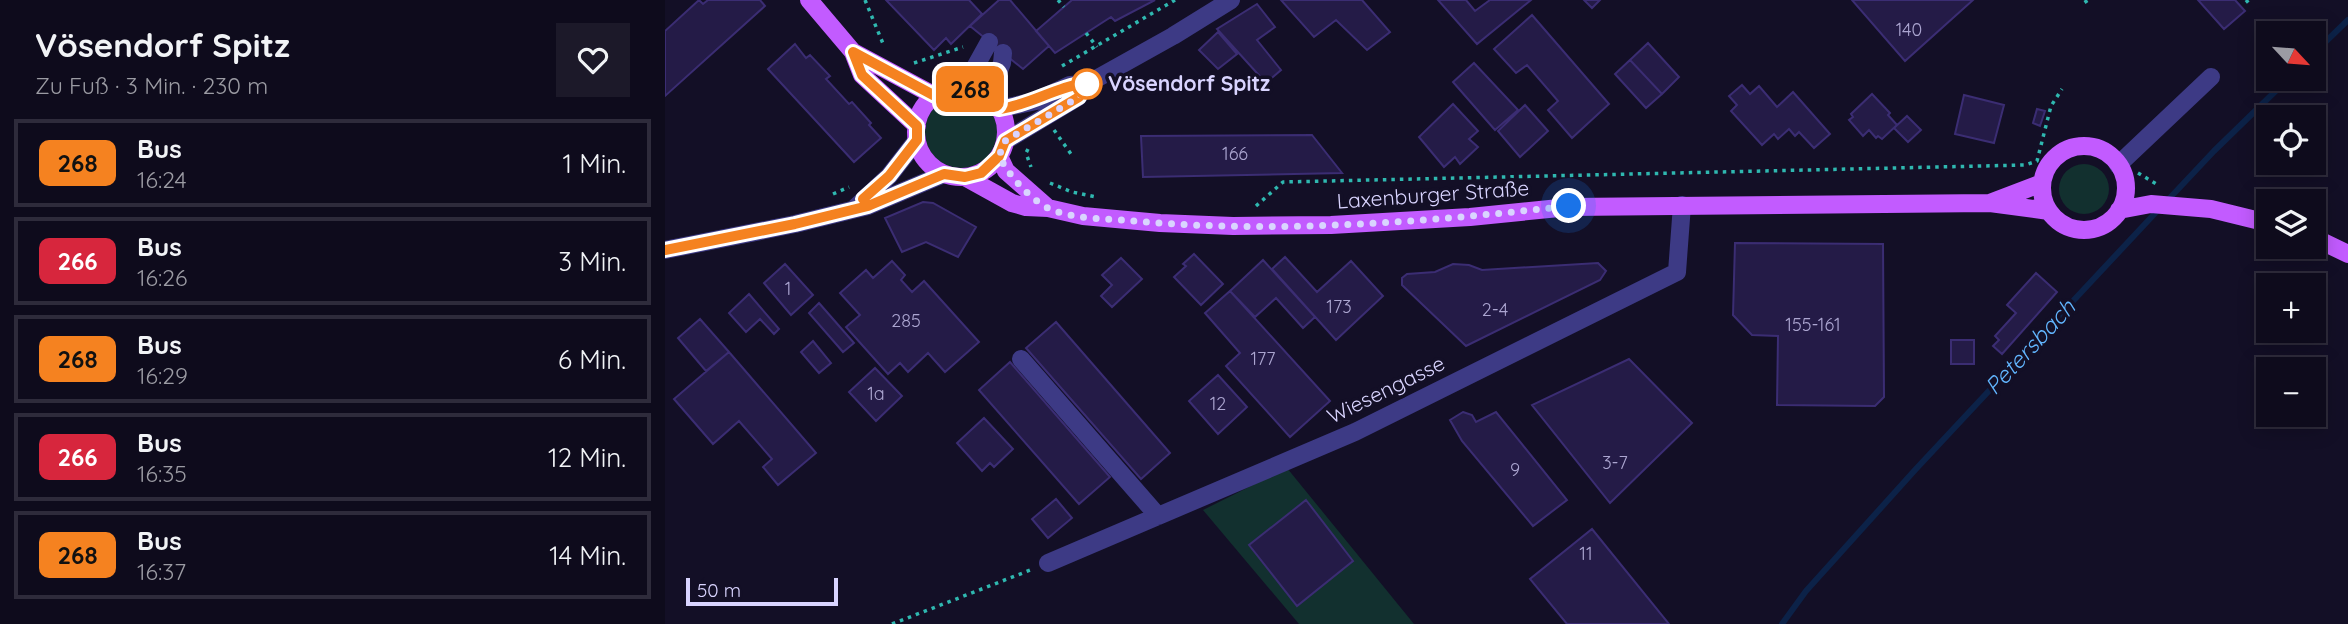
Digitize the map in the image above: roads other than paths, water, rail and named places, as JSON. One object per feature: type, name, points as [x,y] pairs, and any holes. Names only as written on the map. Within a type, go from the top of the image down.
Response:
[{"type":"main road","points":[[809,0],[853,52],[862,75],[917,133],[926,160],[944,174],[965,177],[981,173],[1002,148],[1005,124],[994,103],[974,89],[958,88],[935,96],[923,109],[917,133]]},
{"type":"main road","points":[[853,52],[935,96]]},
{"type":"main road","points":[[2049,211],[2043,198],[2042,183],[2046,169],[2056,157],[2076,147],[2091,147],[2121,162],[2125,184],[2124,198],[2119,210]]},
{"type":"main road","name":"Laxenburger Straße","points":[[1002,148],[1006,171],[1048,208]]},
{"type":"main road","name":"Laxenburger Straße","points":[[965,177],[1012,203],[1026,207],[1048,208],[1083,216],[1233,226],[1373,223],[1470,217],[1569,206],[1990,203],[2049,211],[2060,223],[2084,230],[2108,222],[2119,210],[2151,204],[2211,209],[2256,220]]},
{"type":"main road","name":"Laxenburger Straße","points":[[1990,203],[2042,183]]},
{"type":"main road","points":[[2125,184],[2151,204]]},
{"type":"main road","points":[[2326,243],[2348,254]]},
{"type":"street","points":[[958,88],[996,48],[1002,63],[994,103],[1036,101],[1070,85],[1087,83],[1173,36],[1231,0]]},
{"type":"street","points":[[2121,162],[2211,77]]},
{"type":"street","points":[[1002,148],[1079,97],[1087,83]]},
{"type":"street","points":[[855,208],[889,176],[917,133]]},
{"type":"street","points":[[665,250],[795,224],[868,206],[944,174]]},
{"type":"street","name":"Wiesengasse","points":[[1048,563],[1355,432],[1678,272],[1682,205]]},
{"type":"street","points":[[1021,359],[1158,516]]},
{"type":"waterway","name":"Petersbach","points":[[2326,41],[2348,20]]},
{"type":"waterway","name":"Petersbach","points":[[2166,202],[2276,91]]},
{"type":"waterway","name":"Petersbach","points":[[1782,624],[1806,591],[1915,470],[2159,209]]},
{"type":"place","name":"Vösendorf Spitz","points":[[1087,84]]}]
